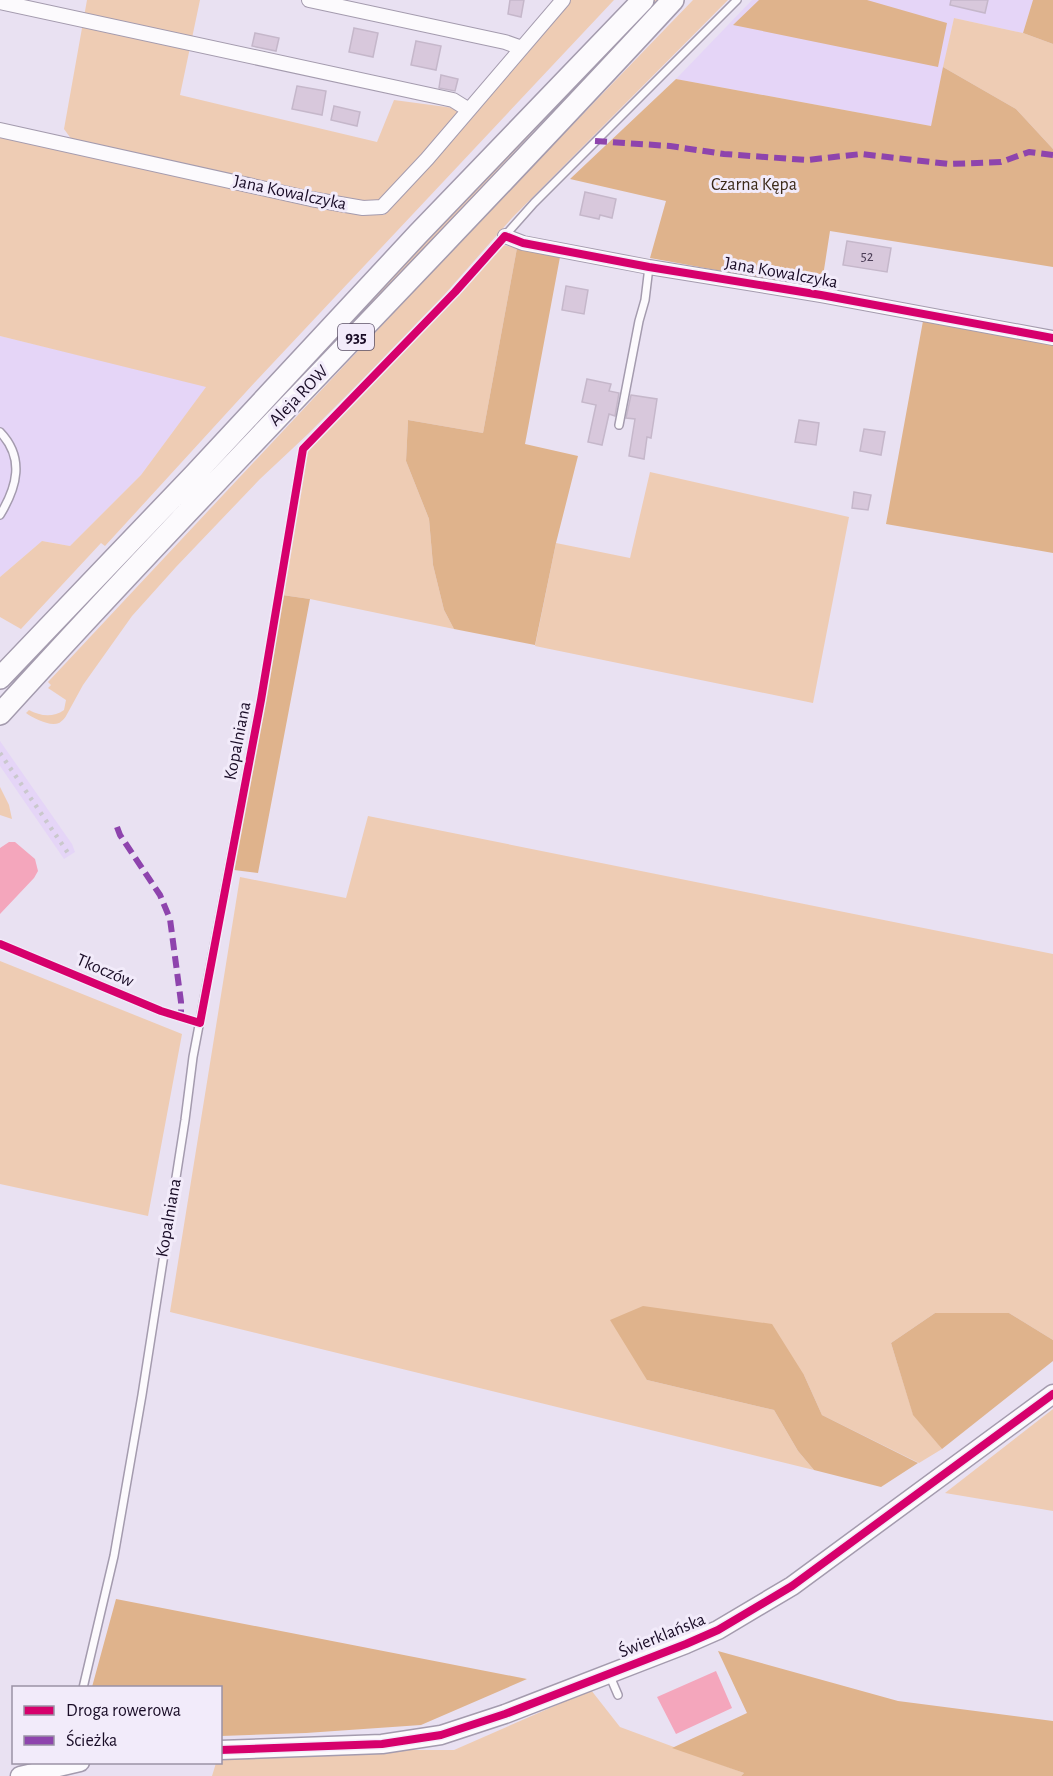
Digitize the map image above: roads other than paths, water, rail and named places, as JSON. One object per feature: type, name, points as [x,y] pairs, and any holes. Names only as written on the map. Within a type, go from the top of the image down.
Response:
[{"type":"main road","name":"Aleja ROW","points":[[0,678],[195,474],[418,234],[643,0]]},
{"type":"main road","name":"Aleja ROW","points":[[0,714],[673,0]]},
{"type":"street","points":[[309,0],[505,42],[522,48]]},
{"type":"street","name":"Jana Kowalczyka","points":[[0,130],[311,199],[363,208],[382,207],[563,0]]},
{"type":"street","points":[[0,2],[453,100],[469,110]]},
{"type":"street","name":"Jana Kowalczyka","points":[[505,236],[523,243],[649,267],[764,284],[1053,339]]},
{"type":"street","name":"Świerklańska","points":[[222,1750],[382,1744],[441,1736],[505,1714],[702,1638],[768,1601],[1053,1394]]},
{"type":"street","points":[[20,1776],[70,1764]]},
{"type":"lane","name":"Kopalniana","points":[[83,1686],[114,1556],[142,1395],[193,1057],[261,700],[303,448],[455,292],[541,195],[737,0]]},
{"type":"lane","points":[[619,425],[645,300],[649,267]]},
{"type":"lane","points":[[0,432],[14,453],[17,466],[14,486],[0,515]]},
{"type":"lane","name":"Tkoczów","points":[[0,944],[161,1011],[200,1023]]},
{"type":"lane","points":[[609,1674],[618,1695]]},
{"type":"railway","points":[[0,753],[68,853]]},
{"type":"park label","name":"Czarna Kępa","points":[[754,185]]}]
